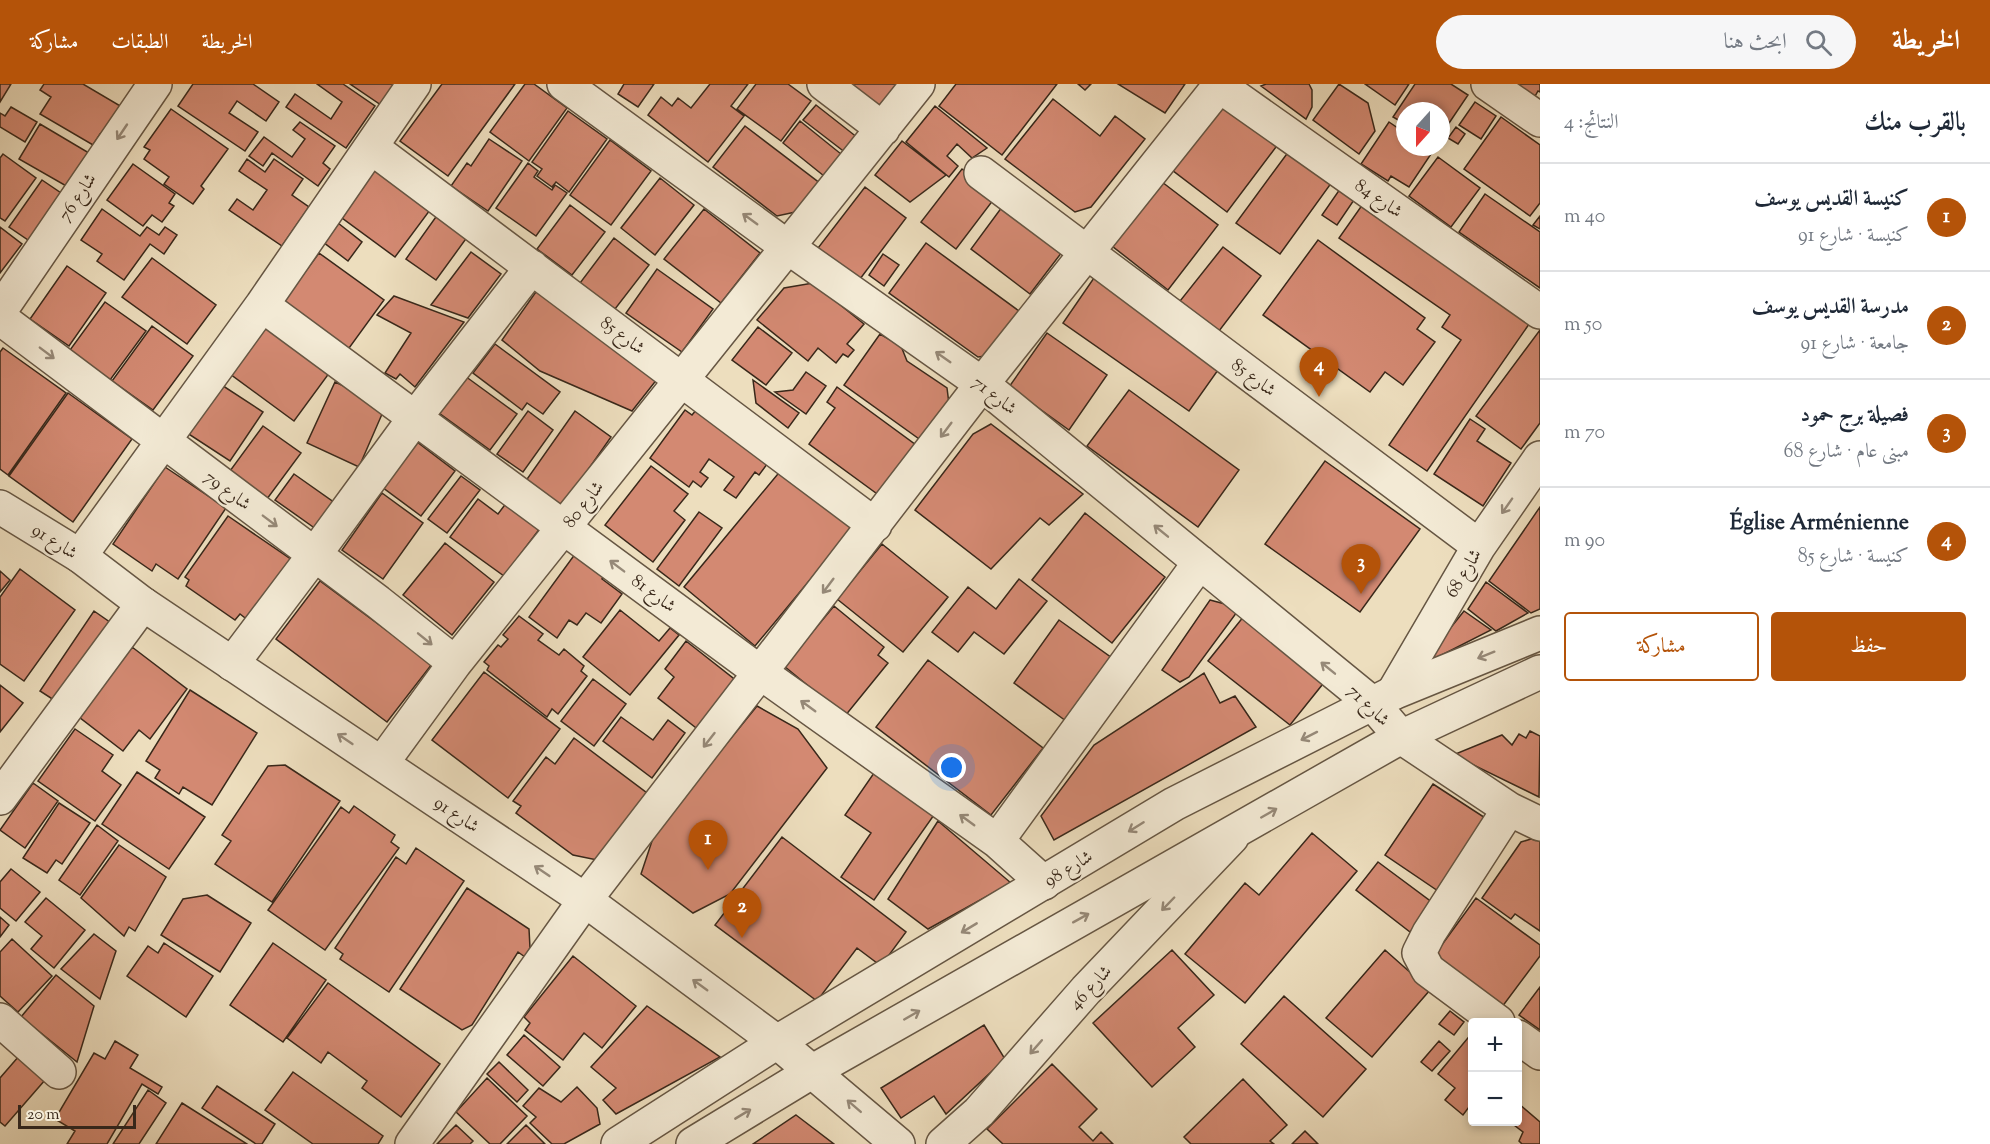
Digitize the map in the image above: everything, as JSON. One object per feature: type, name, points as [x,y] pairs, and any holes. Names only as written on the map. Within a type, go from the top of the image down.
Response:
[{"type":"street","name":"شارع 76","points":[[0,311],[155,84]]},
{"type":"street","points":[[80,556],[262,305],[414,84]]},
{"type":"street","name":"شارع 71","points":[[564,84],[789,248],[982,384],[1200,562],[1383,698],[1401,736],[1509,809],[1540,824]]},
{"type":"street","points":[[824,84],[883,129]]},
{"type":"street","name":"شارع 80","points":[[382,764],[455,663],[918,84]]},
{"type":"street","points":[[1488,84],[1540,120]]},
{"type":"street","points":[[411,1144],[585,900],[982,384],[1218,85]]},
{"type":"street","name":"شارع 84","points":[[1218,85],[1540,312]]},
{"type":"street","name":"شارع 85","points":[[371,147],[682,378],[874,525]]},
{"type":"street","name":"شارع 85","points":[[981,173],[1479,546]]},
{"type":"street","points":[[232,664],[414,418],[532,267]]},
{"type":"street","name":"شارع 81","points":[[262,305],[761,673],[997,841],[1044,883]]},
{"type":"street","name":"شارع 79","points":[[0,318],[315,554],[455,663]]},
{"type":"street","name":"شارع 68","points":[[1383,698],[1479,546],[1540,458]]},
{"type":"street","name":"شارع 91","points":[[0,507],[80,556],[143,604],[585,900],[777,1042],[898,1144]]},
{"type":"street","points":[[997,841],[1200,562]]},
{"type":"street","points":[[0,798],[143,604]]},
{"type":"street","name":"شارع 98","points":[[618,1144],[777,1042],[1174,804],[1383,698],[1540,633]]},
{"type":"street","points":[[693,1144],[813,1071],[1238,831],[1401,736],[1540,672]]},
{"type":"street","points":[[1491,1018],[1428,970],[1419,953],[1429,933],[1509,809]]},
{"type":"street","name":"شارع 46","points":[[943,1144],[979,1112],[1086,990],[1238,831]]},
{"type":"street","points":[[0,1020],[59,1072]]},
{"type":"street","points":[[1522,1040],[1540,1053]]},
{"type":"building","points":[[0,84],[11,84],[0,102]]},
{"type":"building","points":[[44,84],[83,84],[122,107],[103,136],[100,134],[93,145],[40,114],[51,97],[40,90]]},
{"type":"building","points":[[193,84],[253,84],[279,102],[266,121],[237,101],[229,113],[258,132],[245,151],[178,106]]},
{"type":"building","points":[[317,84],[343,84],[375,106],[346,148],[286,107],[295,94],[331,119],[342,102]]},
{"type":"building","points":[[350,84],[395,84],[381,105]]},
{"type":"building","points":[[442,84],[515,84],[448,176],[400,141]]},
{"type":"building","points":[[525,84],[534,84],[567,108],[529,161],[490,132]]},
{"type":"building","points":[[624,84],[654,84],[638,107],[618,94]]},
{"type":"building","points":[[710,84],[748,84],[731,106],[744,116],[708,162],[648,115],[661,97],[672,106],[678,98],[691,108]]},
{"type":"building","points":[[756,84],[788,84],[811,101],[781,141],[737,109]]},
{"type":"building","points":[[839,84],[898,84],[877,112]]},
{"type":"building","points":[[956,84],[1057,84],[1002,155],[939,106]]},
{"type":"building","points":[[1078,84],[1091,84],[1085,90]]},
{"type":"building","points":[[1118,84],[1185,84],[1165,113]]},
{"type":"building","points":[[1309,84],[1312,90],[1312,107],[1306,119],[1261,86]]},
{"type":"building","points":[[1339,84],[1368,103],[1375,131],[1359,154],[1313,120]]},
{"type":"building","points":[[1365,84],[1409,84],[1395,105]]},
{"type":"building","points":[[1415,84],[1451,84],[1468,95],[1450,122],[1450,102],[1403,102]]},
{"type":"building","points":[[1520,84],[1540,84],[1540,92],[1538,91],[1534,98],[1518,88]]},
{"type":"building","points":[[1053,99],[1100,136],[1115,116],[1145,139],[1091,207],[1075,212],[1005,159]]},
{"type":"building","points":[[1224,101],[1279,143],[1227,212],[1172,170]]},
{"type":"building","points":[[1475,102],[1496,116],[1481,139],[1459,125]]},
{"type":"building","points":[[816,105],[858,138],[846,153],[803,120]]},
{"type":"building","points":[[935,106],[987,148],[972,158],[957,144],[947,156],[958,166],[949,177],[906,142]]},
{"type":"building","points":[[11,107],[37,122],[25,142],[0,127],[0,113],[5,116]]},
{"type":"building","points":[[171,109],[228,149],[201,186],[204,189],[193,204],[164,184],[169,177],[144,159],[150,150],[144,147]]},
{"type":"building","points":[[568,111],[607,139],[569,192],[556,182],[552,187],[537,176],[542,169],[532,162]]},
{"type":"building","points":[[1501,117],[1540,145],[1540,203],[1530,216],[1464,169]]},
{"type":"building","points":[[800,121],[841,154],[824,176],[783,143]]},
{"type":"building","points":[[300,122],[335,146],[323,163],[330,169],[318,186],[272,153],[263,166],[249,156],[264,137],[292,157],[305,139],[293,130]]},
{"type":"building","points":[[1389,122],[1396,127],[1396,156],[1430,156],[1409,187],[1391,176],[1388,181],[1361,164]]},
{"type":"building","points":[[40,124],[89,153],[68,187],[19,159]]},
{"type":"building","points":[[745,126],[821,184],[800,211],[777,216],[713,167]]},
{"type":"building","points":[[1456,127],[1465,134],[1458,144],[1450,139]]},
{"type":"building","points":[[489,139],[522,161],[488,211],[451,186],[467,163],[471,166]]},
{"type":"building","points":[[610,140],[651,171],[611,225],[570,195]]},
{"type":"building","points":[[902,141],[946,175],[910,202],[875,175]]},
{"type":"building","points":[[1289,151],[1332,182],[1280,254],[1236,223]]},
{"type":"building","points":[[3,154],[36,178],[5,221],[0,218],[0,158]]},
{"type":"building","points":[[1438,157],[1480,188],[1451,227],[1409,196]]},
{"type":"building","points":[[247,159],[265,172],[274,159],[303,179],[292,195],[309,207],[282,246],[229,210],[237,199],[253,210],[267,190],[239,171]]},
{"type":"building","points":[[376,163],[433,206],[395,257],[338,215]]},
{"type":"building","points":[[528,163],[538,171],[534,177],[552,190],[555,185],[567,193],[536,236],[496,208]]},
{"type":"building","points":[[133,164],[175,194],[169,203],[174,206],[162,222],[152,215],[143,226],[107,200]]},
{"type":"building","points":[[962,169],[997,195],[956,249],[921,222]]},
{"type":"building","points":[[660,178],[694,205],[655,255],[621,228]]},
{"type":"building","points":[[42,180],[64,195],[31,242],[9,227]]},
{"type":"building","points":[[1162,182],[1218,225],[1168,290],[1112,246]]},
{"type":"building","points":[[865,187],[906,218],[860,279],[818,248]]},
{"type":"building","points":[[1340,189],[1354,200],[1337,225],[1322,215]]},
{"type":"building","points":[[1485,194],[1540,232],[1540,288],[1459,232]]},
{"type":"building","points":[[1365,201],[1534,317],[1427,471],[1389,445],[1461,340],[1442,327],[1450,315],[1339,238]]},
{"type":"building","points":[[570,205],[605,232],[572,275],[537,249]]},
{"type":"building","points":[[1002,207],[1062,252],[1030,294],[971,249]]},
{"type":"building","points":[[102,209],[140,236],[147,227],[159,235],[165,227],[177,235],[164,254],[150,244],[124,280],[97,261],[102,254],[81,240]]},
{"type":"building","points":[[704,209],[760,253],[721,303],[664,259]]},
{"type":"building","points":[[438,214],[468,236],[436,280],[406,259]]},
{"type":"building","points":[[1540,216],[1540,229],[1533,225]]},
{"type":"building","points":[[338,223],[362,242],[348,261],[323,242]]},
{"type":"building","points":[[0,227],[22,244],[0,273]]},
{"type":"building","points":[[614,238],[649,265],[615,309],[580,283]]},
{"type":"building","points":[[1318,240],[1425,318],[1417,329],[1435,342],[1403,385],[1385,372],[1370,392],[1263,315]]},
{"type":"building","points":[[926,243],[1019,311],[986,356],[978,357],[889,293]]},
{"type":"building","points":[[1223,247],[1261,276],[1219,331],[1180,301]]},
{"type":"building","points":[[471,252],[501,274],[468,318],[431,305]]},
{"type":"building","points":[[319,253],[384,300],[344,355],[279,307]]},
{"type":"building","points":[[883,254],[899,265],[884,286],[869,275]]},
{"type":"building","points":[[152,258],[216,305],[187,344],[122,297]]},
{"type":"building","points":[[67,266],[106,293],[69,346],[30,319]]},
{"type":"building","points":[[657,269],[713,309],[682,352],[626,313]]},
{"type":"building","points":[[1096,275],[1223,363],[1189,411],[1063,323]]},
{"type":"building","points":[[813,283],[864,324],[847,344],[854,350],[848,357],[843,354],[836,363],[818,348],[808,361],[757,320],[784,288]]},
{"type":"building","points":[[538,289],[658,378],[632,411],[540,371],[502,340]]},
{"type":"building","points":[[394,296],[464,322],[415,387],[400,374],[396,379],[385,373],[411,333],[377,315]]},
{"type":"building","points":[[105,302],[146,331],[110,380],[70,350]]},
{"type":"building","points":[[262,322],[330,372],[294,421],[226,371]]},
{"type":"building","points":[[152,326],[193,356],[153,410],[112,381]]},
{"type":"building","points":[[758,327],[792,353],[766,385],[732,360]]},
{"type":"building","points":[[1540,330],[1540,423],[1521,449],[1476,416]]},
{"type":"building","points":[[1047,333],[1107,375],[1069,430],[1009,387]]},
{"type":"building","points":[[880,334],[901,346],[907,361],[947,388],[949,404],[922,441],[844,385]]},
{"type":"building","points":[[495,344],[560,392],[543,414],[527,403],[522,410],[473,373]]},
{"type":"building","points":[[3,348],[66,393],[8,475],[0,469],[0,352]]},
{"type":"building","points":[[806,372],[826,386],[806,414],[775,392],[793,390]]},
{"type":"building","points":[[465,376],[517,414],[490,450],[439,413]]},
{"type":"building","points":[[214,380],[263,412],[230,461],[181,429]]},
{"type":"building","points":[[753,380],[799,413],[788,428],[756,403]]},
{"type":"building","points":[[335,382],[386,405],[359,467],[307,443]]},
{"type":"building","points":[[837,387],[916,445],[880,496],[809,444],[835,408],[827,402]]},
{"type":"building","points":[[1129,390],[1239,470],[1198,527],[1087,446]]},
{"type":"building","points":[[68,393],[132,439],[73,522],[9,476]]},
{"type":"building","points":[[697,409],[770,460],[759,475],[755,472],[736,498],[724,490],[734,477],[709,459],[700,472],[708,478],[701,487],[693,481],[689,487],[650,458],[685,410],[692,415]]},
{"type":"building","points":[[528,411],[553,430],[523,472],[497,454]]},
{"type":"building","points":[[575,411],[611,437],[562,507],[525,482]]},
{"type":"building","points":[[1470,419],[1485,429],[1477,441],[1511,463],[1483,506],[1434,474]]},
{"type":"building","points":[[991,424],[1083,494],[1049,525],[1040,518],[991,569],[915,510],[973,434]]},
{"type":"building","points":[[263,426],[301,453],[264,503],[227,475]]},
{"type":"building","points":[[417,442],[455,471],[421,516],[382,487]]},
{"type":"building","points":[[1325,461],[1420,529],[1360,612],[1265,544]]},
{"type":"building","points":[[787,463],[858,522],[755,646],[684,587]]},
{"type":"building","points":[[651,466],[688,494],[674,511],[685,520],[653,562],[605,525]]},
{"type":"building","points":[[165,467],[226,508],[178,579],[156,564],[152,571],[113,544]]},
{"type":"building","points":[[294,474],[335,503],[316,529],[275,500]]},
{"type":"building","points":[[461,476],[480,490],[447,533],[428,519]]},
{"type":"building","points":[[382,493],[423,523],[383,579],[342,550]]},
{"type":"building","points":[[510,498],[544,523],[504,576],[450,537],[478,499],[498,514]]},
{"type":"building","points":[[1540,507],[1540,609],[1531,613],[1489,581]]},
{"type":"building","points":[[699,512],[722,528],[679,586],[657,569]]},
{"type":"building","points":[[1085,513],[1165,577],[1112,643],[1032,580]]},
{"type":"building","points":[[228,516],[295,562],[249,621],[240,614],[235,620],[186,586],[189,580],[185,577]]},
{"type":"building","points":[[445,543],[494,582],[452,635],[403,595]]},
{"type":"building","points":[[882,544],[948,597],[903,652],[837,599]]},
{"type":"building","points":[[578,550],[608,572],[602,579],[622,594],[601,623],[586,613],[577,625],[569,620],[557,638],[529,617]]},
{"type":"building","points":[[20,569],[75,610],[24,681],[0,664],[0,597]]},
{"type":"building","points":[[0,571],[10,580],[0,592]]},
{"type":"building","points":[[1019,579],[1047,601],[1004,654],[974,632],[958,652],[932,632],[968,587],[996,609]]},
{"type":"building","points":[[320,581],[432,664],[387,722],[276,639]]},
{"type":"building","points":[[1486,582],[1528,613],[1496,631],[1468,609]]},
{"type":"building","points":[[1210,600],[1240,608],[1189,677],[1180,682],[1162,670]]},
{"type":"building","points":[[834,606],[884,647],[878,655],[888,663],[845,716],[784,666]]},
{"type":"building","points":[[620,610],[659,641],[670,628],[679,635],[630,695],[583,657]]},
{"type":"building","points":[[94,611],[114,625],[60,704],[40,691]]},
{"type":"building","points":[[1464,611],[1491,630],[1432,660],[1428,656]]},
{"type":"building","points":[[519,616],[543,634],[538,640],[559,655],[564,649],[584,666],[581,671],[587,676],[558,714],[552,709],[547,717],[487,670],[489,666],[484,662],[498,645],[501,647],[508,639],[503,635]]},
{"type":"building","points":[[1244,616],[1326,680],[1290,725],[1208,661]]},
{"type":"building","points":[[1059,620],[1112,658],[1066,721],[1014,683]]},
{"type":"building","points":[[686,641],[738,682],[700,731],[658,698],[674,677],[665,669]]},
{"type":"building","points":[[132,647],[187,689],[150,739],[139,730],[123,751],[79,717]]},
{"type":"building","points":[[928,660],[1043,748],[991,815],[876,727]]},
{"type":"building","points":[[484,672],[560,729],[508,798],[432,740]]},
{"type":"building","points":[[1204,673],[1220,703],[1235,696],[1256,727],[1054,840],[1041,816],[1094,745]]},
{"type":"building","points":[[593,679],[626,704],[594,746],[561,721]]},
{"type":"building","points":[[0,685],[23,703],[0,732]]},
{"type":"building","points":[[190,690],[257,733],[212,805],[183,787],[179,794],[155,778],[160,770],[146,761]]},
{"type":"building","points":[[757,706],[798,729],[827,768],[730,894],[693,913],[641,874],[655,832]]},
{"type":"building","points":[[621,717],[653,740],[668,720],[685,733],[652,778],[603,741]]},
{"type":"building","points":[[75,729],[113,755],[102,771],[121,785],[95,821],[38,781]]},
{"type":"building","points":[[1530,731],[1540,736],[1539,797],[1453,755],[1502,735],[1512,745],[1519,734],[1526,738]]},
{"type":"building","points":[[574,738],[647,793],[597,860],[573,855],[516,813],[521,806],[513,801],[546,757],[555,764]]},
{"type":"building","points":[[285,765],[340,801],[272,902],[215,864],[231,841],[222,835],[268,766]]},
{"type":"building","points":[[137,772],[205,817],[169,869],[102,824]]},
{"type":"building","points":[[874,773],[934,815],[874,900],[841,877],[871,833],[845,815]]},
{"type":"building","points":[[33,783],[58,801],[25,848],[0,830]]},
{"type":"building","points":[[1433,784],[1493,823],[1444,895],[1385,855]]},
{"type":"building","points":[[59,803],[90,823],[62,864],[56,860],[47,873],[23,858]]},
{"type":"building","points":[[354,806],[395,835],[391,842],[399,848],[325,950],[268,910],[341,807],[349,813]]},
{"type":"building","points":[[938,821],[1011,883],[928,929],[888,899]]},
{"type":"building","points":[[97,825],[118,841],[80,895],[59,880]]},
{"type":"building","points":[[1312,833],[1357,871],[1245,1003],[1185,954],[1245,883],[1259,895]]},
{"type":"building","points":[[782,837],[906,932],[881,966],[857,948],[817,1001],[715,925]]},
{"type":"building","points":[[1531,839],[1540,841],[1540,931],[1515,914],[1511,919],[1482,898],[1521,842]]},
{"type":"building","points":[[119,845],[166,877],[135,931],[129,927],[124,936],[81,898]]},
{"type":"building","points":[[416,848],[464,881],[389,992],[340,959],[343,954],[335,948],[396,857],[406,864]]},
{"type":"building","points":[[1378,862],[1433,903],[1410,932],[1356,890]]},
{"type":"building","points":[[11,869],[40,892],[16,921],[0,908],[0,882]]},
{"type":"building","points":[[467,888],[529,929],[530,948],[525,957],[518,952],[472,1025],[462,1030],[400,989]]},
{"type":"building","points":[[207,895],[251,923],[220,972],[161,935],[183,899]]},
{"type":"building","points":[[46,898],[85,930],[54,968],[31,949],[42,936],[25,922]]},
{"type":"building","points":[[1476,898],[1540,945],[1540,956],[1502,1007],[1433,957]]},
{"type":"building","points":[[0,917],[9,925],[0,937]]},
{"type":"building","points":[[94,934],[116,951],[100,999],[61,969]]},
{"type":"building","points":[[12,939],[52,976],[18,1012],[0,996],[0,952]]},
{"type":"building","points":[[164,943],[213,976],[186,1017],[127,976],[148,946],[158,953]]},
{"type":"building","points":[[273,943],[326,980],[283,1042],[230,1005]]},
{"type":"building","points":[[1172,950],[1214,995],[1178,1028],[1195,1047],[1152,1087],[1093,1023]]},
{"type":"building","points":[[1385,950],[1430,990],[1372,1057],[1326,1018]]},
{"type":"building","points":[[573,956],[636,1006],[602,1048],[584,1033],[563,1060],[525,1030],[530,1023],[524,1017]]},
{"type":"building","points":[[56,975],[94,1006],[77,1062],[21,1017]]},
{"type":"building","points":[[328,983],[440,1064],[401,1117],[362,1088],[367,1081],[328,1052],[321,1063],[287,1038]]},
{"type":"building","points":[[1540,987],[1540,1030],[1519,1015]]},
{"type":"building","points":[[1284,996],[1366,1069],[1323,1117],[1241,1044]]},
{"type":"building","points":[[647,1006],[720,1057],[616,1114],[603,1100],[616,1088],[591,1067]]},
{"type":"building","points":[[1450,1011],[1464,1022],[1454,1035],[1439,1024]]},
{"type":"building","points":[[984,1025],[1005,1059],[946,1114],[934,1096],[901,1118],[881,1088]]},
{"type":"building","points":[[524,1035],[560,1067],[543,1086],[507,1055]]},
{"type":"building","points":[[1468,1038],[1468,1108],[1463,1115],[1445,1100],[1455,1088],[1438,1074]]},
{"type":"building","points":[[115,1041],[138,1055],[130,1068],[162,1087],[158,1094],[142,1084],[107,1144],[67,1144],[75,1131],[55,1119],[94,1053],[105,1059]]},
{"type":"building","points":[[1439,1041],[1450,1051],[1432,1071],[1421,1062]]},
{"type":"building","points":[[19,1056],[45,1080],[5,1126],[0,1122],[0,1078]]},
{"type":"building","points":[[499,1062],[528,1090],[517,1102],[487,1074]]},
{"type":"building","points":[[1052,1064],[1097,1109],[1079,1127],[1093,1141],[1101,1132],[1113,1144],[1003,1144],[987,1129]]},
{"type":"building","points":[[293,1072],[383,1136],[378,1144],[313,1144],[265,1110]]},
{"type":"building","points":[[487,1078],[527,1116],[500,1144],[490,1144],[456,1112]]},
{"type":"building","points":[[1243,1079],[1287,1125],[1270,1141],[1274,1144],[1191,1144],[1184,1137]]},
{"type":"building","points":[[217,1086],[275,1124],[262,1144],[256,1144],[202,1108]]},
{"type":"building","points":[[577,1087],[597,1108],[600,1124],[564,1144],[552,1144],[530,1123],[536,1117],[523,1106],[539,1088],[561,1102]]},
{"type":"building","points":[[148,1090],[166,1103],[139,1144],[113,1144]]},
{"type":"building","points":[[182,1103],[247,1144],[156,1144]]},
{"type":"building","points":[[1522,1106],[1540,1122],[1540,1144],[1522,1144],[1519,1141],[1523,1132],[1515,1126],[1522,1126]]},
{"type":"building","points":[[796,1115],[834,1144],[753,1144]]},
{"type":"building","points":[[456,1125],[473,1141],[470,1144],[437,1144]]},
{"type":"building","points":[[526,1125],[545,1144],[507,1144]]},
{"type":"building","points":[[1305,1131],[1318,1144],[1292,1144]]},
{"type":"place","name":"Église Arménienne","points":[[1319,397]]},
{"type":"place","name":"فصيلة برج حمود","points":[[1361,594]]},
{"type":"place","name":"كنيسة القديس يوسف","points":[[708,870]]},
{"type":"place","name":"مدرسة القديس يوسف","points":[[742,938]]}]
